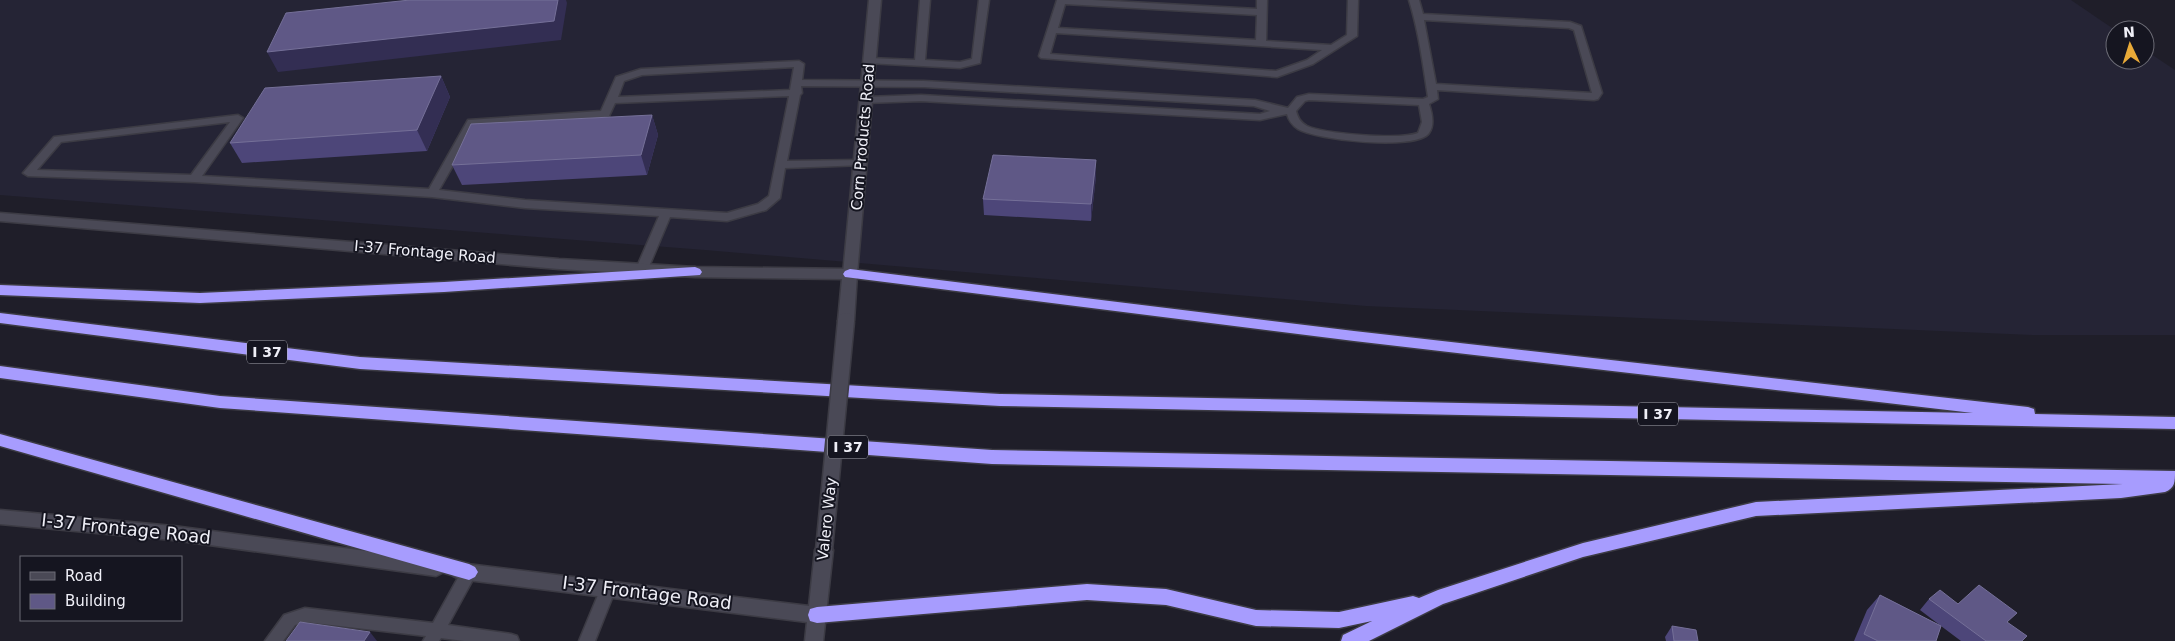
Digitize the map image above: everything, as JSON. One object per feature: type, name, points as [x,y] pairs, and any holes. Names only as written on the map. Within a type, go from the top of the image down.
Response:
[{"type":"highway","points":[[0,290],[200,298],[444,288],[695,272]]},
{"type":"highway","points":[[850,274],[1354,336],[2122,424]]},
{"type":"highway","name":"I 37","points":[[0,318],[360,363],[1000,400],[2175,424]]},
{"type":"highway","name":"I 37","points":[[0,372],[220,402],[992,457],[2175,478]]},
{"type":"highway","points":[[0,440],[469,572]]},
{"type":"highway","points":[[817,614],[1087,592],[1166,597],[1256,618],[1339,620],[1438,598],[1584,550],[1756,510],[2121,491],[2175,483]]},
{"type":"highway","points":[[1350,641],[1438,598]]},
{"type":"main road","name":"Corn Products Road","points":[[850,274],[875,0]]},
{"type":"main road","name":"I-37 Frontage Road","points":[[0,217],[559,264],[695,272],[850,274]]},
{"type":"main road","name":"Valero Way","points":[[817,614],[850,274]]},
{"type":"main road","name":"I-37 Frontage Road","points":[[0,517],[172,533],[469,572],[817,614]]},
{"type":"main road","points":[[814,641],[817,614]]},
{"type":"lane","points":[[920,63],[925,0]]},
{"type":"lane","points":[[870,61],[969,64],[977,62],[984,0]]},
{"type":"lane","points":[[1261,43],[1262,0]]},
{"type":"lane","points":[[1262,12],[1061,1],[1044,56],[1277,74],[1310,62],[1352,36],[1353,0]]},
{"type":"lane","points":[[866,100],[920,98],[1260,117],[1286,111],[1300,100],[1309,97],[1424,102],[1433,98],[1428,53],[1414,0]]},
{"type":"lane","points":[[1419,17],[1570,25],[1578,28],[1598,93],[1594,97],[1431,88]]},
{"type":"lane","points":[[1052,30],[1332,48]]},
{"type":"lane","points":[[194,179],[238,118],[58,139],[28,173],[174,178],[432,193],[525,204],[726,217],[762,207],[774,198],[797,88],[799,64],[641,72],[620,79],[605,114],[472,122],[432,193]]},
{"type":"lane","points":[[611,100],[868,83],[934,85],[1255,104],[1286,111],[1296,123],[1310,131],[1333,136],[1418,138],[1424,134],[1428,122],[1424,102]]},
{"type":"lane","points":[[781,166],[860,163]]},
{"type":"lane","points":[[642,269],[666,213]]},
{"type":"lane","points":[[434,635],[469,572]]},
{"type":"lane","points":[[587,641],[608,588]]},
{"type":"lane","points":[[272,641],[290,620],[305,615],[434,635],[511,641]]},
{"type":"shaded area","points":[[0,0],[2071,0],[2105,23],[2105,70],[2155,70],[2155,57],[2175,70],[2175,335],[2032,335],[1366,306],[705,250],[0,195]]},
{"type":"building","points":[[410,0],[558,0],[554,21],[267,52],[286,13]]},
{"type":"building","points":[[441,76],[417,130],[230,143],[265,88]]},
{"type":"building","points":[[652,115],[641,155],[452,165],[471,124]]},
{"type":"building","points":[[993,155],[1096,160],[1091,204],[983,199]]},
{"type":"building","points":[[1979,585],[2017,613],[2007,622],[2027,636],[2022,641],[1986,641],[1929,599],[1940,590],[1958,604]]},
{"type":"building","points":[[1880,595],[1941,626],[1936,641],[1878,641],[1864,634]]},
{"type":"building","points":[[300,622],[370,632],[364,641],[286,641]]},
{"type":"building","points":[[1672,626],[1696,630],[1698,641],[1674,641]]}]
